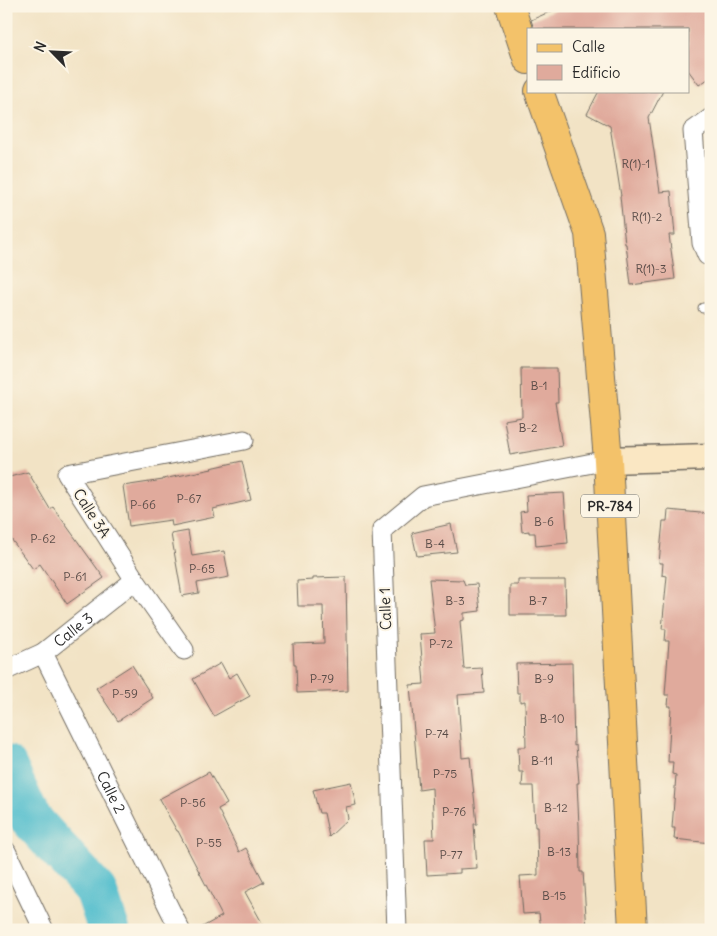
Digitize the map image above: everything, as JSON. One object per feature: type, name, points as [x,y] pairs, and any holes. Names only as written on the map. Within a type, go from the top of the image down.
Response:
[{"type":"main road","points":[[510,6],[527,57]]},
{"type":"main road","name":"PR-784","points":[[539,92],[589,233],[608,460],[633,930]]},
{"type":"street","points":[[711,118],[693,131],[702,243],[708,255],[711,255]]},
{"type":"street","name":"Calle 3A","points":[[184,650],[135,580],[67,474],[244,440]]},
{"type":"street","points":[[608,460],[711,458]]},
{"type":"street","name":"Calle 1","points":[[397,930],[382,530],[422,496],[608,460]]},
{"type":"street","name":"Calle 3","points":[[6,670],[43,653],[135,580]]},
{"type":"street","name":"Calle 2","points":[[43,653],[180,930]]},
{"type":"street","points":[[6,851],[44,930]]},
{"type":"building","points":[[563,6],[711,6],[711,77],[699,85],[690,73],[690,28],[534,28],[531,20]]},
{"type":"building","points":[[598,92],[662,92],[649,118],[660,192],[671,191],[675,235],[669,235],[675,279],[631,285],[621,196],[610,126],[587,114]]},
{"type":"building","points":[[521,368],[557,368],[558,402],[555,402],[562,446],[510,455],[504,420],[522,417]]},
{"type":"building","points":[[242,461],[251,500],[213,509],[215,517],[172,526],[171,520],[129,526],[123,486],[163,480]]},
{"type":"building","points":[[28,472],[50,509],[53,507],[104,578],[67,604],[40,564],[33,569],[6,532],[6,478]]},
{"type":"building","points":[[564,493],[568,543],[536,546],[535,533],[529,533],[529,531],[522,532],[520,512],[527,511],[526,495]]},
{"type":"building","points":[[668,510],[711,514],[706,578],[711,579],[711,843],[674,839],[675,828],[672,828],[676,775],[672,774],[673,762],[668,762],[671,706],[668,706],[669,695],[665,695],[669,641],[665,641],[666,629],[662,629],[667,576],[662,575],[663,563],[659,563],[663,521],[667,521]]},
{"type":"building","points":[[451,524],[457,552],[417,556],[412,533]]},
{"type":"building","points":[[188,531],[192,556],[224,551],[229,577],[197,583],[199,593],[182,596],[171,534]]},
{"type":"building","points":[[346,577],[348,691],[297,693],[293,644],[324,643],[323,606],[298,606],[297,581],[313,580],[313,578]]},
{"type":"building","points":[[429,579],[463,580],[465,585],[477,584],[480,611],[464,613],[464,620],[460,621],[464,669],[482,668],[484,693],[458,695],[462,758],[470,757],[477,824],[474,824],[477,868],[460,869],[460,873],[427,875],[425,839],[434,839],[432,788],[419,790],[410,685],[424,684],[420,634],[435,633]]},
{"type":"building","points":[[518,580],[565,580],[566,615],[510,615],[510,585],[518,585]]},
{"type":"building","points":[[221,663],[229,678],[237,673],[250,696],[214,716],[193,679]]},
{"type":"building","points":[[572,663],[574,746],[576,745],[579,783],[577,783],[580,872],[583,872],[587,930],[541,930],[539,913],[523,914],[520,876],[538,875],[537,827],[535,827],[533,786],[522,786],[523,772],[519,772],[518,747],[526,747],[525,701],[520,702],[520,693],[517,693],[516,664]]},
{"type":"building","points":[[132,665],[153,698],[118,721],[96,688]]},
{"type":"building","points":[[209,772],[227,804],[218,809],[239,852],[246,848],[264,882],[245,892],[266,930],[197,930],[222,916],[178,831],[159,799]]},
{"type":"building","points":[[351,782],[356,805],[346,807],[348,819],[329,837],[324,813],[319,813],[313,790]]},
{"type":"waterway","points":[[6,766],[29,817],[96,891],[109,930]]}]
